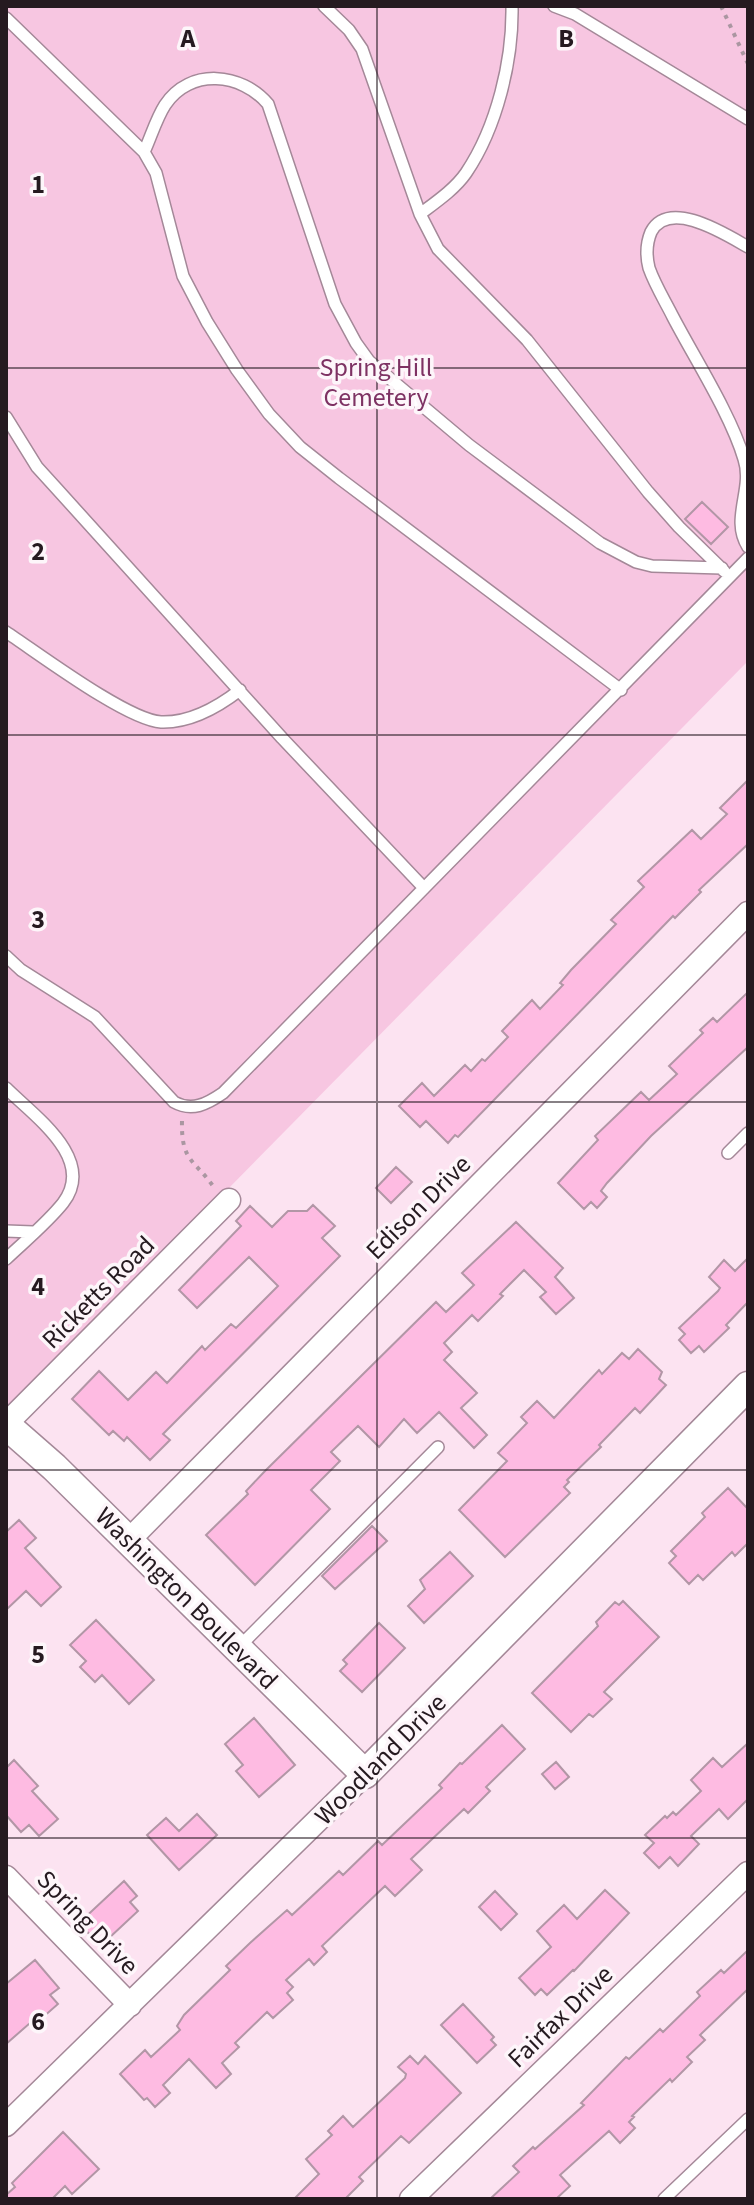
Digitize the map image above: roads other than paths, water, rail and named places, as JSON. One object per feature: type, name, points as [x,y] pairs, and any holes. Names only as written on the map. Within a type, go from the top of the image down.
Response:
[{"type":"street","name":"Edison Drive","points":[[129,1540],[748,913]]},
{"type":"street","name":"Ricketts Road","points":[[6,1425],[225,1204]]},
{"type":"street","name":"Woodland Drive","points":[[6,2125],[365,1774],[748,1386]]},
{"type":"street","name":"Washington Boulevard","points":[[6,1425],[129,1540],[365,1774]]},
{"type":"street","name":"Fairfax Drive","points":[[411,2199],[748,1873]]},
{"type":"street","name":"Spring Drive","points":[[6,1877],[130,2005]]},
{"type":"lane","points":[[324,6],[349,30],[362,49],[420,214],[438,249],[527,340],[648,492],[726,572]]},
{"type":"lane","points":[[420,214],[466,174],[480,147],[496,108],[506,70],[513,37],[512,6]]},
{"type":"lane","points":[[554,6],[575,14],[748,119]]},
{"type":"lane","points":[[6,18],[144,152],[162,191],[183,276],[237,370],[269,414],[300,447],[339,478],[621,690]]},
{"type":"lane","points":[[144,152],[165,105],[174,95],[201,81],[232,80],[247,85],[268,104],[335,304],[369,361],[469,445],[609,548],[636,562],[652,566],[726,572]]},
{"type":"lane","points":[[748,247],[690,219],[674,217],[662,220],[655,226],[646,251],[657,287],[719,404],[744,459],[748,483],[740,527],[748,547]]},
{"type":"lane","points":[[6,417],[37,467],[382,846],[424,888]]},
{"type":"lane","points":[[6,956],[21,970],[95,1017],[157,1086],[183,1106],[199,1107],[223,1093],[621,690],[726,572],[748,558]]},
{"type":"lane","points":[[6,632],[113,702],[149,720],[170,721],[192,717],[240,690]]},
{"type":"lane","points":[[6,1088],[66,1149],[73,1169],[70,1192],[64,1202],[6,1259]]},
{"type":"lane","points":[[728,1153],[748,1133]]},
{"type":"lane","points":[[6,1231],[34,1232]]},
{"type":"lane","points":[[238,1649],[438,1447]]},
{"type":"lane","points":[[664,2199],[748,2119]]},
{"type":"park label","name":"Spring Hill Cemetery","points":[[376,382]]}]
